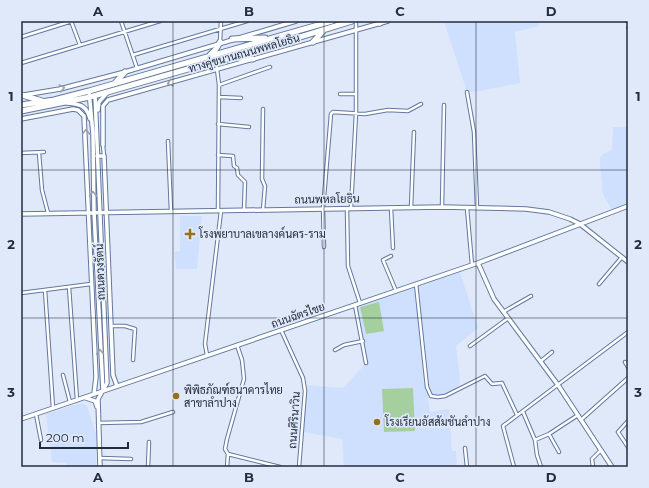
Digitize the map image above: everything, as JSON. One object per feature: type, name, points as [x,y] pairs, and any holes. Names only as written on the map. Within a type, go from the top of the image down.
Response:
[{"type":"highway","points":[[314,26],[318,21]]},
{"type":"highway","points":[[21,105],[44,102],[92,90],[332,21]]},
{"type":"highway","points":[[21,114],[24,111],[66,103],[110,92],[216,61],[232,58],[352,21]]},
{"type":"highway","points":[[313,42],[324,30]]},
{"type":"highway","points":[[232,39],[273,38]]},
{"type":"highway","points":[[208,56],[216,49],[220,42]]},
{"type":"highway","points":[[232,58],[253,59]]},
{"type":"highway","points":[[114,84],[125,72]]},
{"type":"highway","points":[[22,95],[44,102]]},
{"type":"main road","name":"ทางคู่ขนานถนนพหลโยธิน","points":[[22,95],[60,89],[125,72],[220,42],[296,21]]},
{"type":"main road","name":"ทางคู่ขนานถนนพหลโยธิน","points":[[104,145],[102,110],[108,100],[388,21]]},
{"type":"main road","points":[[92,90],[97,121],[107,383],[98,399],[100,467]]},
{"type":"main road","points":[[97,121],[99,102],[110,92]]},
{"type":"main road","points":[[93,96],[92,157],[103,391]]},
{"type":"main road","points":[[66,103],[79,104],[86,108],[93,134]]},
{"type":"main road","points":[[21,119],[73,109],[78,110],[86,120],[87,213],[96,377],[94,394]]},
{"type":"main road","points":[[86,157],[104,156]]},
{"type":"main road","name":"ถนนดวงรัตน์","points":[[104,156],[113,375],[117,386]]},
{"type":"main road","points":[[580,224],[628,206]]},
{"type":"main road","name":"ถนนพหลโยธิน","points":[[21,214],[442,207],[526,209],[549,212],[580,224],[628,262]]},
{"type":"main road","name":"ถนนฉัตรไชย","points":[[21,419],[478,263],[580,224]]},
{"type":"main road","points":[[478,263],[486,285],[503,312],[582,419],[612,467]]},
{"type":"main road","points":[[92,301],[110,300]]},
{"type":"main road","points":[[84,397],[95,401],[98,408]]},
{"type":"street","points":[[21,37],[72,21],[80,45]]},
{"type":"street","points":[[121,21],[136,68]]},
{"type":"street","points":[[21,64],[160,21]]},
{"type":"street","points":[[220,42],[221,21]]},
{"type":"street","points":[[133,55],[247,21]]},
{"type":"street","points":[[356,21],[356,113],[349,209],[348,266],[360,303]]},
{"type":"street","points":[[207,355],[205,344],[220,210],[218,155],[219,85],[216,61]]},
{"type":"street","points":[[219,85],[270,68]]},
{"type":"street","points":[[467,92],[474,132],[477,208]]},
{"type":"street","points":[[340,94],[356,94]]},
{"type":"street","points":[[219,97],[241,98]]},
{"type":"street","points":[[324,247],[323,209],[331,114],[333,112],[365,114],[394,110],[408,111],[421,104]]},
{"type":"street","points":[[442,207],[444,105]]},
{"type":"street","points":[[263,109],[262,179],[265,186],[263,210]]},
{"type":"street","points":[[218,124],[249,127]]},
{"type":"street","points":[[411,208],[414,132]]},
{"type":"street","points":[[168,141],[171,211]]},
{"type":"street","points":[[104,145],[104,156]]},
{"type":"street","points":[[21,153],[44,152]]},
{"type":"street","points":[[39,153],[41,186],[48,213]]},
{"type":"street","points":[[218,155],[233,156],[234,166],[237,168],[238,175],[245,182],[244,210]]},
{"type":"street","points":[[391,208],[393,248]]},
{"type":"street","points":[[467,208],[472,265]]},
{"type":"street","points":[[391,256],[383,260],[396,291]]},
{"type":"street","points":[[599,284],[622,257]]},
{"type":"street","points":[[21,293],[91,284]]},
{"type":"street","points":[[416,284],[427,387],[431,396],[438,398],[444,396],[485,376],[492,384],[502,383],[517,415]]},
{"type":"street","points":[[69,287],[77,400]]},
{"type":"street","points":[[45,290],[53,408]]},
{"type":"street","points":[[503,312],[530,296]]},
{"type":"street","points":[[355,305],[366,363]]},
{"type":"street","points":[[470,346],[507,318]]},
{"type":"street","points":[[111,326],[125,326],[135,329],[133,360]]},
{"type":"street","name":"ถนนศิรินาวิน","points":[[281,330],[304,378],[305,391],[299,467]]},
{"type":"street","points":[[514,467],[503,426],[628,332]]},
{"type":"street","points":[[335,350],[344,345],[363,341]]},
{"type":"street","points":[[227,467],[228,454],[225,449],[244,379],[242,360],[237,345]]},
{"type":"street","points":[[540,361],[552,352]]},
{"type":"street","points":[[625,362],[628,367]]},
{"type":"street","points":[[63,375],[70,402]]},
{"type":"street","points":[[582,419],[628,378]]},
{"type":"street","points":[[98,423],[142,422],[173,412]]},
{"type":"street","points":[[523,412],[535,440],[537,455],[541,467]]},
{"type":"street","points":[[36,414],[41,440]]},
{"type":"street","points":[[535,440],[549,434],[578,414]]},
{"type":"street","points":[[628,421],[618,432],[628,447]]},
{"type":"street","points":[[549,434],[559,452]]},
{"type":"street","points":[[148,467],[149,442]]},
{"type":"street","points":[[465,448],[467,467]]},
{"type":"street","points":[[594,467],[592,459],[601,450]]},
{"type":"street","points":[[228,454],[280,467]]},
{"type":"street","points":[[99,458],[131,459]]},
{"type":"shaded area","points":[[444,21],[539,21],[539,26],[515,32],[520,83],[475,92],[467,92]]},
{"type":"shaded area","points":[[613,127],[628,127],[628,203],[612,210],[603,194],[600,158],[603,154],[612,150]]},
{"type":"shaded area","name":"โรงพยาบาลเขลางค์นคร-ราม","points":[[180,216],[202,216],[197,269],[176,269],[174,252],[180,251]]},
{"type":"shaded area","points":[[459,269],[478,328],[456,346],[460,378],[459,388],[438,397],[431,396],[427,389],[430,412],[449,409],[452,451],[456,451],[457,467],[344,467],[342,439],[303,432],[307,385],[343,388],[366,363],[355,305]]},
{"type":"shaded area","points":[[81,403],[87,406],[96,434],[96,467],[68,467],[66,463],[52,462],[46,414]]},
{"type":"green space","points":[[379,302],[384,331],[366,334],[360,307]]},
{"type":"green space","points":[[413,388],[415,431],[384,432],[382,389]]},
{"type":"railway","points":[[625,21],[628,32]]},
{"type":"place","name":"โรงพยาบาลเขลางค์นคร-ราม","points":[[190,234]]},
{"type":"place","name":"พิพิธภัณฑ์ธนาคารไทย สาขาลำปาง","points":[[176,396]]},
{"type":"place","name":"โรงเรียนอัสสัมชันลำปาง","points":[[377,422]]}]
